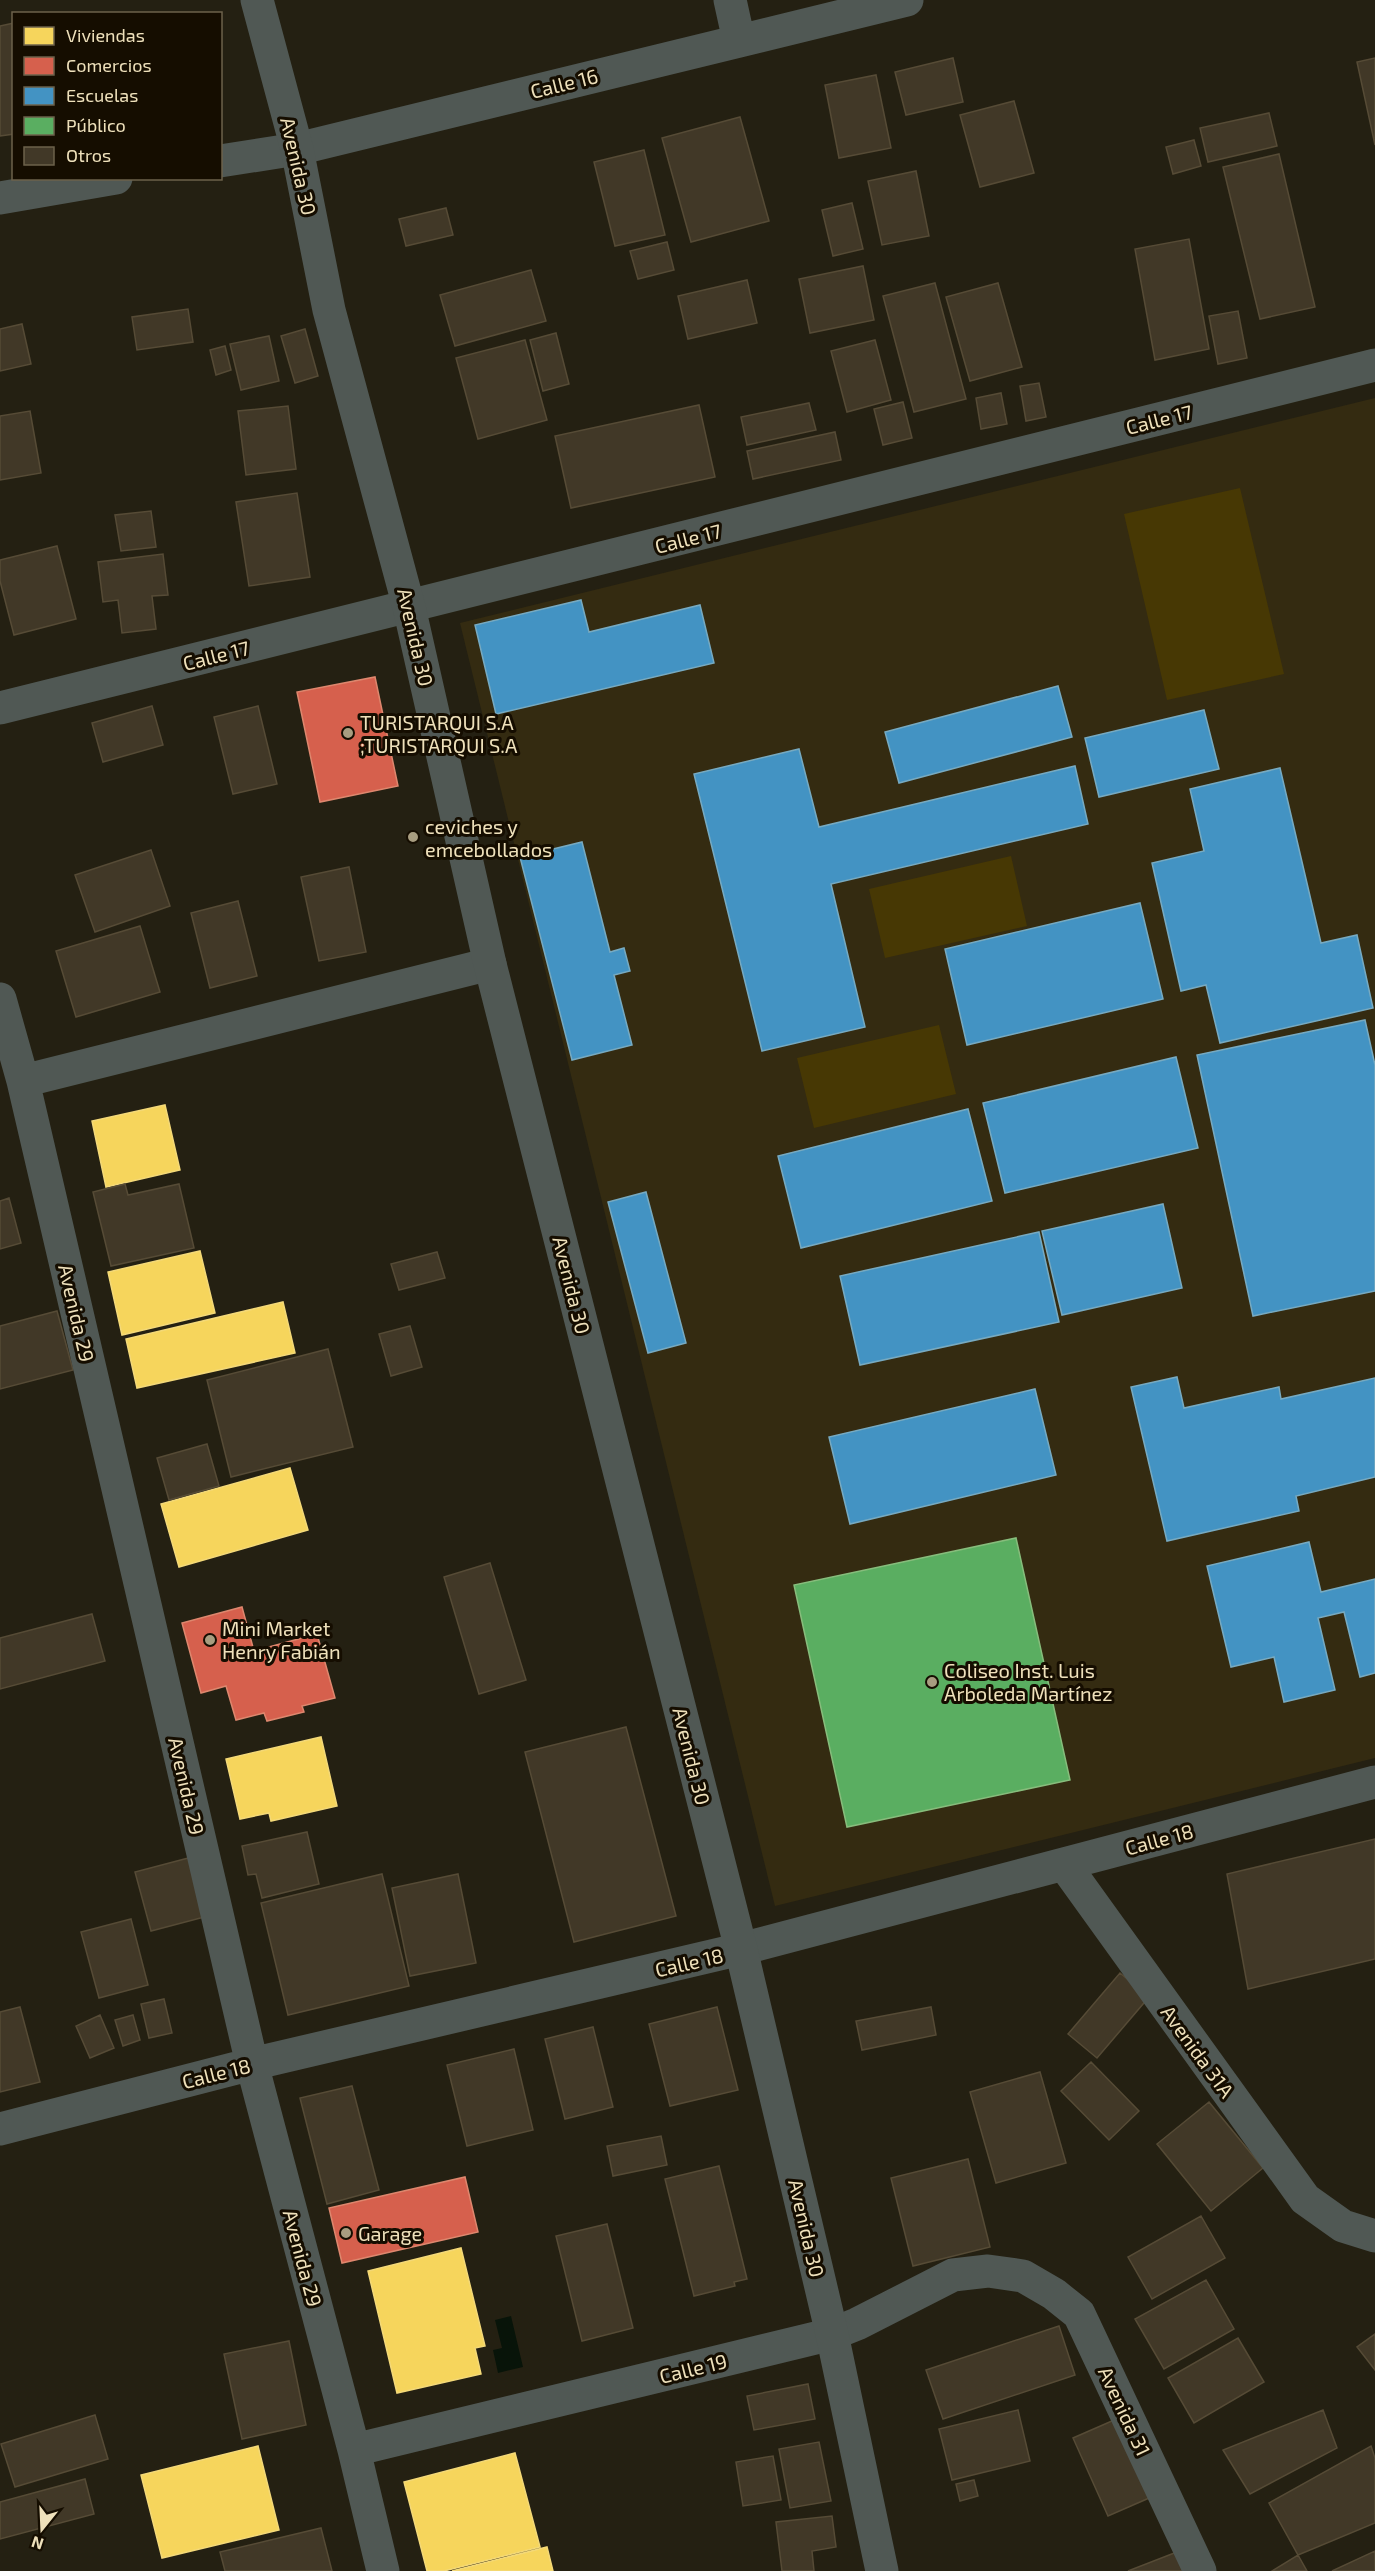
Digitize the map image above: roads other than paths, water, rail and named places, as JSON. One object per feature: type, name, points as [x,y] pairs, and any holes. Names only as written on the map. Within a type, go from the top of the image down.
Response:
[{"type":"street","name":"Avenida 30","points":[[257,0],[297,148],[329,310],[409,607],[490,964],[741,1949],[832,2334],[882,2571]]},
{"type":"street","points":[[730,0],[740,41]]},
{"type":"street","name":"Calle 16","points":[[222,161],[297,148],[907,0]]},
{"type":"street","points":[[0,198],[104,180]]},
{"type":"street","name":"Calle 17","points":[[0,708],[1375,365]]},
{"type":"street","points":[[23,1081],[490,964]]},
{"type":"street","name":"Avenida 29","points":[[0,999],[23,1081],[252,2064],[354,2450],[383,2571]]},
{"type":"street","name":"Calle 18","points":[[0,2129],[252,2064],[741,1949],[1375,1782]]},
{"type":"street","name":"Avenida 31A","points":[[1064,1864],[1305,2199],[1343,2226],[1375,2236]]},
{"type":"street","name":"Calle 19","points":[[354,2450],[832,2334],[857,2324],[953,2275],[988,2271],[1023,2276]]},
{"type":"street","name":"Avenida 31","points":[[1023,2276],[1054,2294],[1079,2314],[1200,2571]]},
{"type":"place","name":"TURISTARQUI S.A ;TURISTARQUI S.A","points":[[348,733]]},
{"type":"place","name":"ceviches y emcebollados","points":[[413,837]]},
{"type":"place","name":"Mini Market Henry Fabián","points":[[210,1640]]},
{"type":"place","name":"Coliseo Inst. Luis Arboleda Martínez","points":[[932,1682]]},
{"type":"place","name":"Garage","points":[[346,2233]]}]
